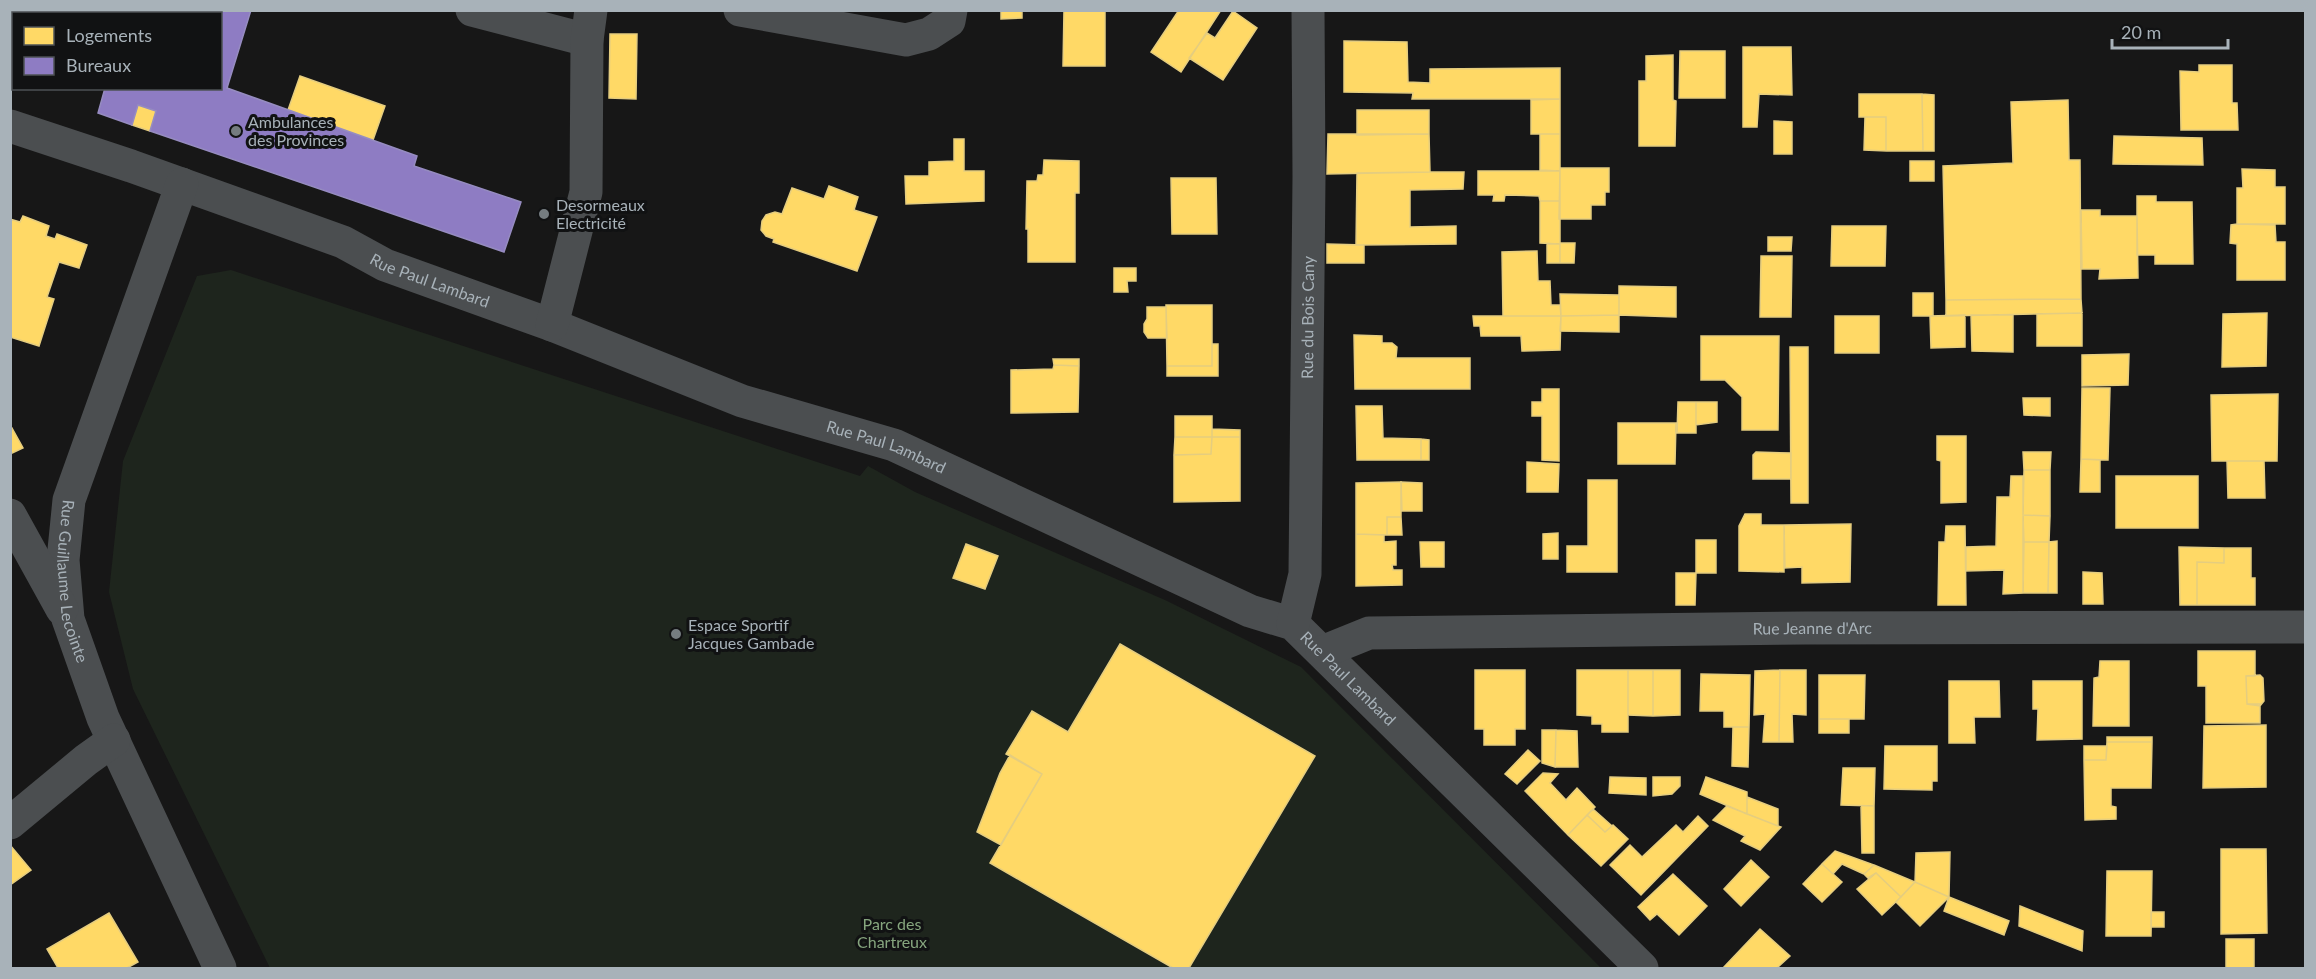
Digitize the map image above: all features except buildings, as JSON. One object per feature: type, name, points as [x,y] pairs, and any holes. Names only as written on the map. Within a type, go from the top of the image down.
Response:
[{"type":"street","points":[[472,10],[589,25],[586,192],[552,325]]},
{"type":"street","points":[[740,10],[906,40],[929,34],[949,21],[951,10]]},
{"type":"street","name":"Rue du Bois Cany","points":[[1293,624],[1305,574],[1310,177],[1308,10]]},
{"type":"street","name":"Rue Paul Lambard","points":[[10,126],[182,184],[343,242],[385,265],[552,325],[742,401],[894,445],[1250,610],[1293,624],[1642,969]]},
{"type":"street","name":"Rue Guillaume Lecointe","points":[[182,184],[69,500],[63,560],[68,619],[103,718],[220,969]]},
{"type":"street","points":[[10,514],[68,619]]},
{"type":"street","name":"Rue Jeanne d'Arc","points":[[1322,652],[1369,633],[1805,628],[2306,627]]},
{"type":"street","points":[[10,823],[86,760],[114,740]]},
{"type":"green space","name":"Espace Sportif Jacques Gambade","points":[[231,270],[860,476],[868,466],[915,492],[1165,600],[1301,667],[1601,968],[270,968],[133,689],[109,592],[123,461],[197,276]]},
{"type":"place","name":"Ambulances des Provinces","points":[[236,131]]},
{"type":"place","name":"Desormeaux Electricité","points":[[544,214]]},
{"type":"place","name":"Espace Sportif Jacques Gambade","points":[[676,634]]},
{"type":"park label","name":"Parc des Chartreux","points":[[892,933]]}]
